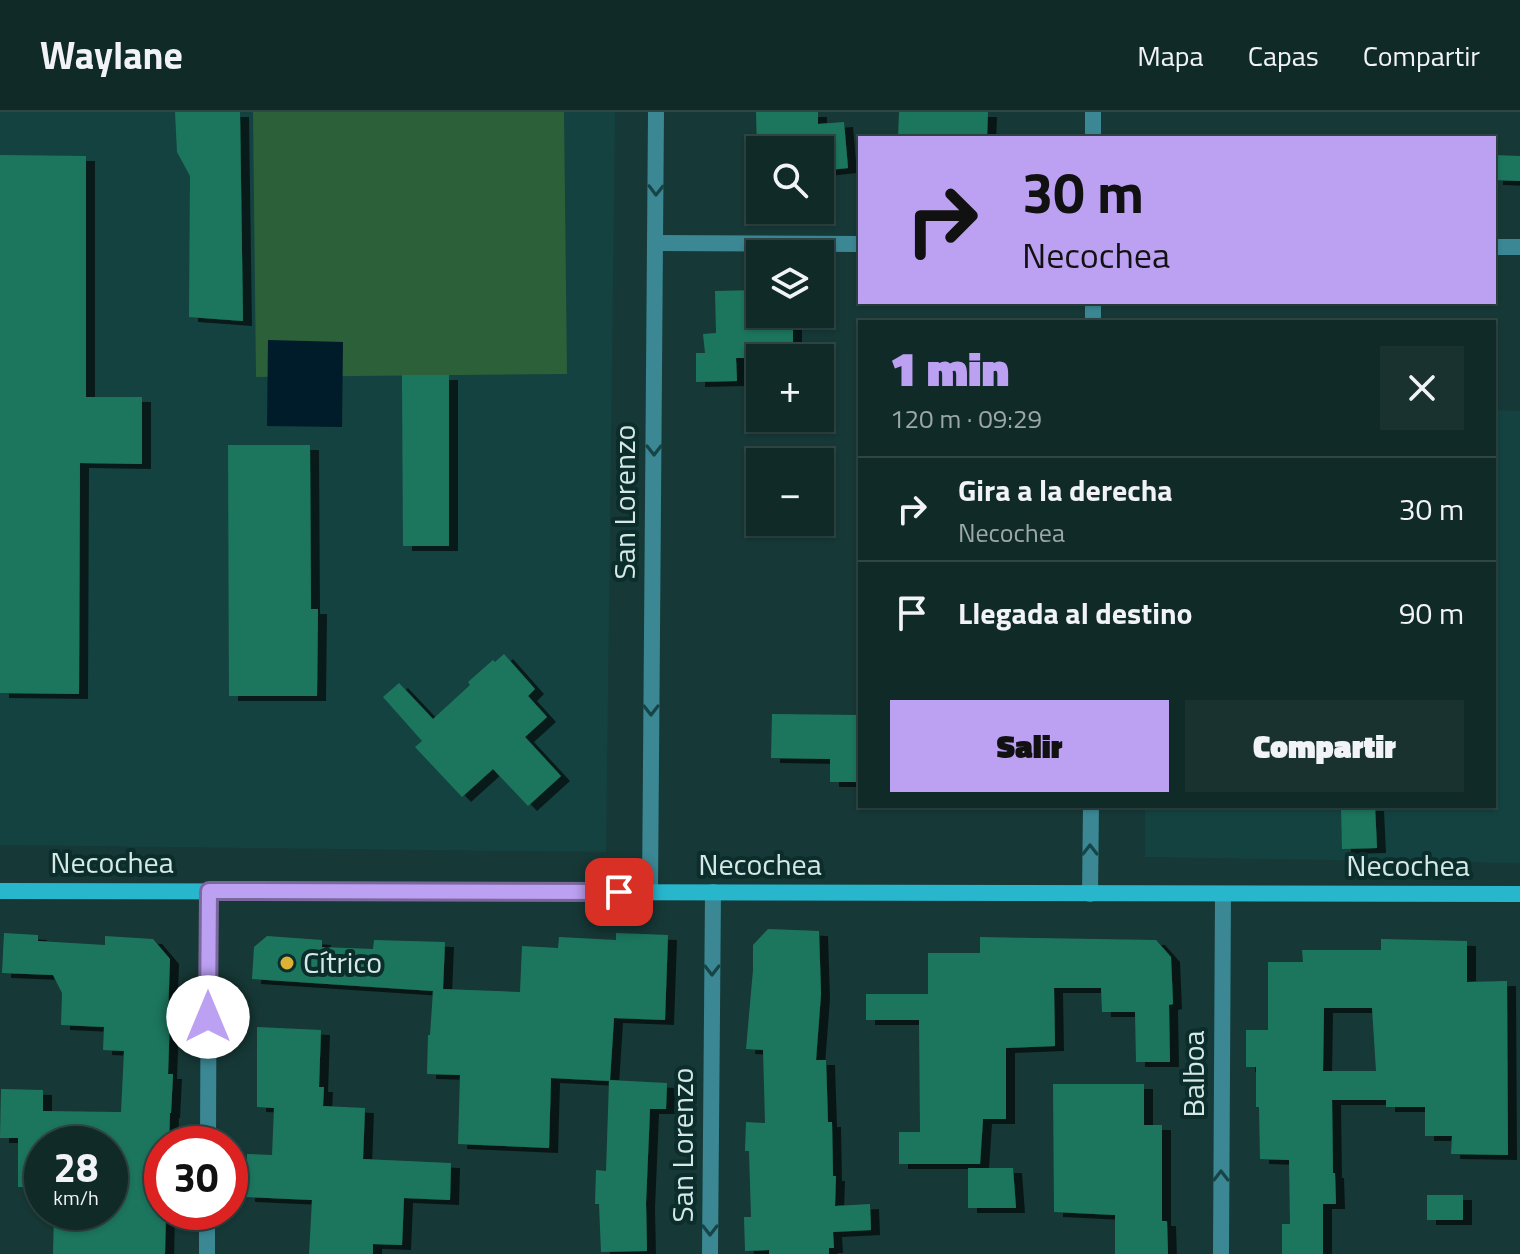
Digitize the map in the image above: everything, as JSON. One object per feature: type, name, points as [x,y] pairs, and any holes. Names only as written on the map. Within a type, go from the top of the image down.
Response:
[{"type":"main road","name":"Necochea","points":[[0,891],[1520,894]]},
{"type":"street","name":"San Lorenzo","points":[[650,892],[656,112]]},
{"type":"street","points":[[1093,112],[1093,136]]},
{"type":"street","points":[[655,243],[858,244]]},
{"type":"street","points":[[1496,247],[1520,247]]},
{"type":"street","points":[[1090,894],[1091,808]]},
{"type":"street","points":[[208,1126],[209,891]]},
{"type":"street","name":"San Lorenzo","points":[[710,1254],[713,892]]},
{"type":"street","name":"Balboa","points":[[1221,1254],[1223,894]]},
{"type":"street","points":[[207,1230],[207,1254]]},
{"type":"shaded area","points":[[0,112],[615,112],[606,852],[0,845]]},
{"type":"shaded area","points":[[268,340],[343,342],[342,427],[267,426]]},
{"type":"shaded area","points":[[1496,410],[1520,411],[1520,863],[1145,857],[1145,808],[1496,808]]},
{"type":"green space","points":[[253,112],[564,112],[567,374],[256,377]]},
{"type":"building","points":[[175,112],[240,112],[243,321],[189,317],[190,176],[177,152]]},
{"type":"building","points":[[756,112],[818,112],[818,124],[844,122],[848,168],[834,170],[834,136],[757,136]]},
{"type":"building","points":[[899,112],[988,112],[987,136],[898,136]]},
{"type":"building","points":[[0,155],[86,156],[86,397],[142,397],[142,464],[80,463],[79,694],[0,693]]},
{"type":"building","points":[[1496,155],[1520,156],[1520,181],[1496,180]]},
{"type":"building","points":[[746,290],[746,328],[793,328],[793,344],[746,344],[746,358],[736,358],[737,381],[696,382],[696,353],[705,353],[703,334],[716,333],[715,291]]},
{"type":"building","points":[[402,375],[449,375],[449,546],[403,546]]},
{"type":"building","points":[[228,445],[310,445],[311,609],[318,609],[317,696],[229,696]]},
{"type":"building","points":[[504,654],[535,689],[528,696],[547,717],[525,737],[561,776],[528,806],[493,769],[462,797],[415,747],[422,741],[383,697],[399,683],[433,719],[470,685],[468,682]]},
{"type":"building","points":[[772,714],[858,715],[858,782],[830,782],[830,759],[771,758]]},
{"type":"building","points":[[1341,808],[1375,808],[1377,848],[1342,849]]},
{"type":"building","points":[[768,929],[819,931],[821,994],[816,1060],[826,1060],[828,1122],[832,1122],[833,1176],[836,1176],[835,1206],[870,1204],[871,1230],[833,1232],[834,1248],[829,1248],[829,1254],[745,1251],[744,1217],[751,1217],[749,1151],[745,1151],[746,1122],[765,1123],[763,1050],[746,1049],[753,945]]},
{"type":"building","points":[[4,933],[38,935],[38,941],[105,945],[105,936],[153,939],[170,959],[168,1074],[173,1074],[170,1126],[144,1126],[144,1230],[166,1230],[165,1254],[53,1254],[54,1230],[128,1230],[128,1126],[24,1126],[24,1187],[18,1187],[18,1138],[0,1138],[1,1089],[43,1090],[43,1111],[121,1112],[124,1051],[103,1050],[104,1027],[61,1025],[62,993],[53,975],[2,973]]},
{"type":"building","points":[[616,933],[668,935],[665,1020],[614,1018],[610,1080],[667,1083],[666,1109],[650,1109],[647,1251],[601,1252],[599,1204],[595,1204],[596,1170],[606,1171],[609,1081],[551,1078],[549,1148],[458,1144],[460,1075],[427,1074],[433,991],[252,979],[254,947],[267,936],[322,940],[322,947],[373,949],[374,940],[445,942],[443,989],[520,992],[522,946],[558,948],[559,937],[616,940]]},
{"type":"building","points":[[980,937],[1156,940],[1171,957],[1173,1004],[1169,1005],[1170,1062],[1136,1062],[1135,1012],[1102,1012],[1101,988],[1054,988],[1055,1046],[1006,1048],[1006,1119],[983,1119],[980,1164],[899,1164],[899,1132],[920,1132],[919,1020],[866,1020],[866,994],[928,994],[928,953],[980,953]]},
{"type":"building","points":[[1381,939],[1467,941],[1467,982],[1507,981],[1508,1155],[1451,1154],[1452,1136],[1425,1136],[1425,1107],[1386,1107],[1386,1100],[1332,1100],[1336,1204],[1323,1204],[1323,1254],[1282,1254],[1282,1224],[1290,1224],[1289,1160],[1260,1159],[1256,1067],[1246,1067],[1246,1030],[1268,1030],[1268,962],[1303,962],[1302,950],[1381,950]],"holes":[[[1324,1008],[1372,1008],[1376,1071],[1323,1071]]]},
{"type":"building","points":[[257,1027],[321,1030],[319,1087],[324,1087],[323,1106],[365,1108],[363,1159],[451,1163],[450,1200],[404,1198],[402,1245],[373,1244],[373,1254],[309,1254],[312,1200],[248,1197],[248,1154],[272,1155],[274,1108],[257,1107]]},
{"type":"building","points":[[1053,1084],[1144,1084],[1144,1125],[1162,1125],[1162,1221],[1167,1221],[1168,1254],[1115,1254],[1115,1215],[1054,1212]]},
{"type":"building","points":[[968,1168],[1013,1168],[1016,1208],[968,1208]]},
{"type":"building","points":[[1427,1195],[1463,1195],[1463,1220],[1427,1220]]},
{"type":"place","name":"Cítrico","points":[[287,963]]},
{"type":"route","points":[[208,1017],[209,891],[619,892]]}]
